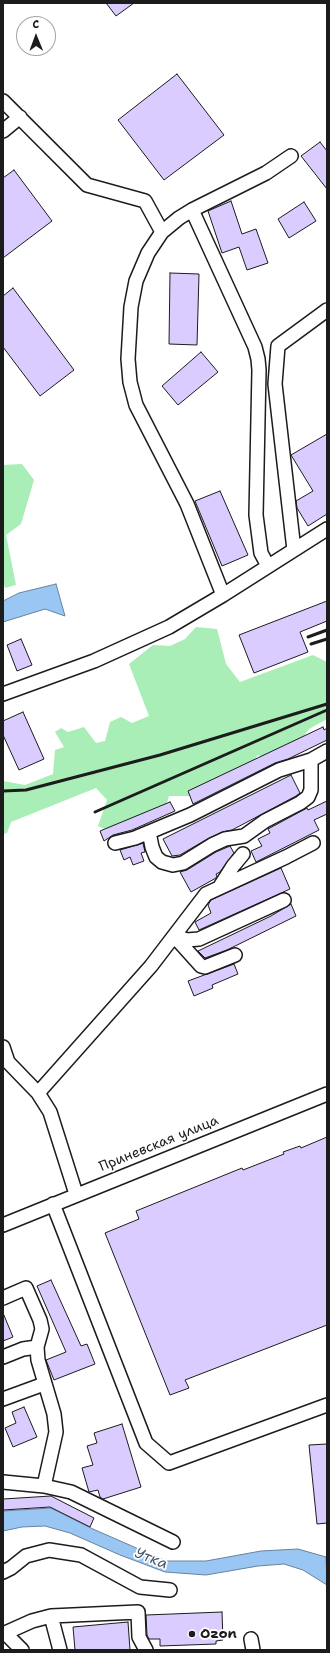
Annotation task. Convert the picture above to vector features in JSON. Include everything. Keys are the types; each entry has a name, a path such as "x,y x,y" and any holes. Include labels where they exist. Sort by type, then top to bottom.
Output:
{"street":[{"path":"3,101 87,185 145,201 162,232"},
{"path":"3,131 20,117"},
{"path":"223,595 187,504 136,405 130,382 128,359 131,307 136,281 148,253 162,232 179,218 192,210 266,173 291,156"},
{"path":"192,210 254,347 258,359 256,515 261,553 268,566"},
{"path":"294,550 275,384 278,346 327,310"},
{"path":"3,694 94,661 169,627 327,530"},
{"path":"115,842 135,838 149,832 190,814 279,770 311,760 327,751"},
{"path":"149,832 156,857 162,862 173,865 183,863 212,845 225,839 244,836 265,821 300,803 308,797 311,790 311,760"},
{"path":"244,836 243,854 248,875"},
{"path":"38,1093 151,966 206,894 313,843"},
{"path":"219,888 233,866 243,854"},
{"path":"174,936 187,940 199,940 284,900"},
{"path":"174,936 201,966 205,967 235,955"},
{"path":"3,1047 8,1062 38,1093 50,1112 76,1194"},
{"name":"Приневская улица","path":"3,1225 76,1194 327,1094"},
{"path":"53,1204 146,1443 169,1463 327,1405"},
{"path":"3,1298 26,1288 40,1320 42,1329 37,1347 38,1360 54,1414 56,1432 44,1486"},
{"path":"3,1357 23,1349 37,1347"},
{"path":"3,1399 44,1384"},
{"path":"3,1482 44,1486 72,1492 173,1542"},
{"path":"3,1572 11,1568 26,1556 49,1550 81,1555 140,1587 170,1590"},
{"path":"22,1650 4,1633 32,1621 51,1616 138,1612 139,1637 146,1650"},
{"path":"51,1616 60,1650"}],"green space":[{"path":"22,464 34,480 21,524 6,535 16,585 5,588 3,581 3,465"},
{"path":"196,627 217,629 226,664 240,682 313,655 327,662 327,719 309,729 286,761 271,766 258,755 249,769 196,796 169,796 166,806 148,821 118,835 98,826 107,800 96,788 11,822 7,833 3,834 3,781 25,785 53,774 55,750 64,747 55,732 61,728 68,732 84,727 96,743 105,741 110,722 121,717 132,723 149,716 129,664 153,645 170,646 185,639"}],"water":[{"path":"56,584 65,616 45,609 3,622 3,601 19,593"},
{"name":"Утка","path":"51,1508 93,1529 166,1561 206,1561 261,1551 298,1549 326,1557 327,1585 303,1570 284,1564 258,1566 206,1575 165,1572 120,1555 70,1533 45,1526 22,1527 3,1531 3,1511"}],"building":[{"path":"106,3 134,3 116,16"},
{"path":"177,74 224,135 164,180 118,120"},
{"path":"320,142 327,151 327,189 301,156"},
{"path":"14,170 52,221 3,258 3,178"},
{"path":"231,201 242,234 256,229 268,263 247,270 239,247 222,253 208,211"},
{"path":"304,202 316,221 289,238 278,219"},
{"path":"170,273 199,274 197,345 169,344"},
{"path":"13,288 74,370 40,396 3,347 3,296"},
{"path":"201,352 218,372 178,405 162,386"},
{"path":"327,434 327,514 308,526 297,508 296,501 313,491 291,455"},
{"path":"220,491 248,555 222,566 195,501"},
{"path":"327,601 327,621 300,632 308,652 254,673 239,635"},
{"path":"21,639 32,665 17,671 7,645"},
{"path":"23,712 44,759 19,770 3,735 3,721"},
{"path":"323,727 324,730 327,728 327,740 288,759 275,763 193,804 188,791"},
{"path":"291,775 300,793 296,796 232,830 222,832 209,838 180,855 172,856 163,839"},
{"path":"327,801 327,814 314,820 319,830 256,862 251,851 262,846 258,839 270,833 268,829 307,808 308,810"},
{"path":"170,802 175,811 132,830 113,835 104,841 100,831"},
{"path":"143,843 145,852 141,853 144,861 133,865 130,857 124,860 120,850"},
{"path":"230,846 234,853 220,872 216,874 216,878 191,892 180,872 187,870 216,852"},
{"path":"281,868 290,889 199,930 195,922 211,913 208,905 211,900"},
{"path":"291,904 296,916 227,950 205,958 198,951 271,916"},
{"path":"234,964 238,974 212,985 213,988 194,996 188,981"},
{"path":"327,1137 327,1325 185,1380 189,1388 170,1395 105,1233 139,1219 136,1211 242,1168 243,1170 284,1154 283,1152 300,1146 301,1148"},
{"path":"51,1280 81,1346 87,1344 95,1364 54,1380 46,1360 66,1352 37,1286"},
{"path":"3,1313 13,1337 3,1341"},
{"path":"24,1407 37,1437 13,1447 5,1428 16,1423 12,1412"},
{"path":"122,1424 141,1487 103,1499 100,1497 98,1490 89,1492 82,1468 93,1465 87,1446 97,1443 94,1433"},
{"path":"327,1444 327,1523 317,1524 309,1445"},
{"path":"51,1496 94,1518 90,1527 50,1507 3,1510 3,1499"},
{"path":"222,1612 223,1640 216,1641 216,1644 160,1646 160,1639 149,1639 147,1635 146,1615"},
{"path":"128,1622 130,1650 75,1650 73,1627"}],"railway":[{"path":"308,637 327,630"},
{"path":"311,644 327,639"},
{"path":"3,791 26,790 160,755 327,704"},
{"path":"95,812 327,710"}],"place":[{"name":"Ozon","path":"192,1634"}]}
